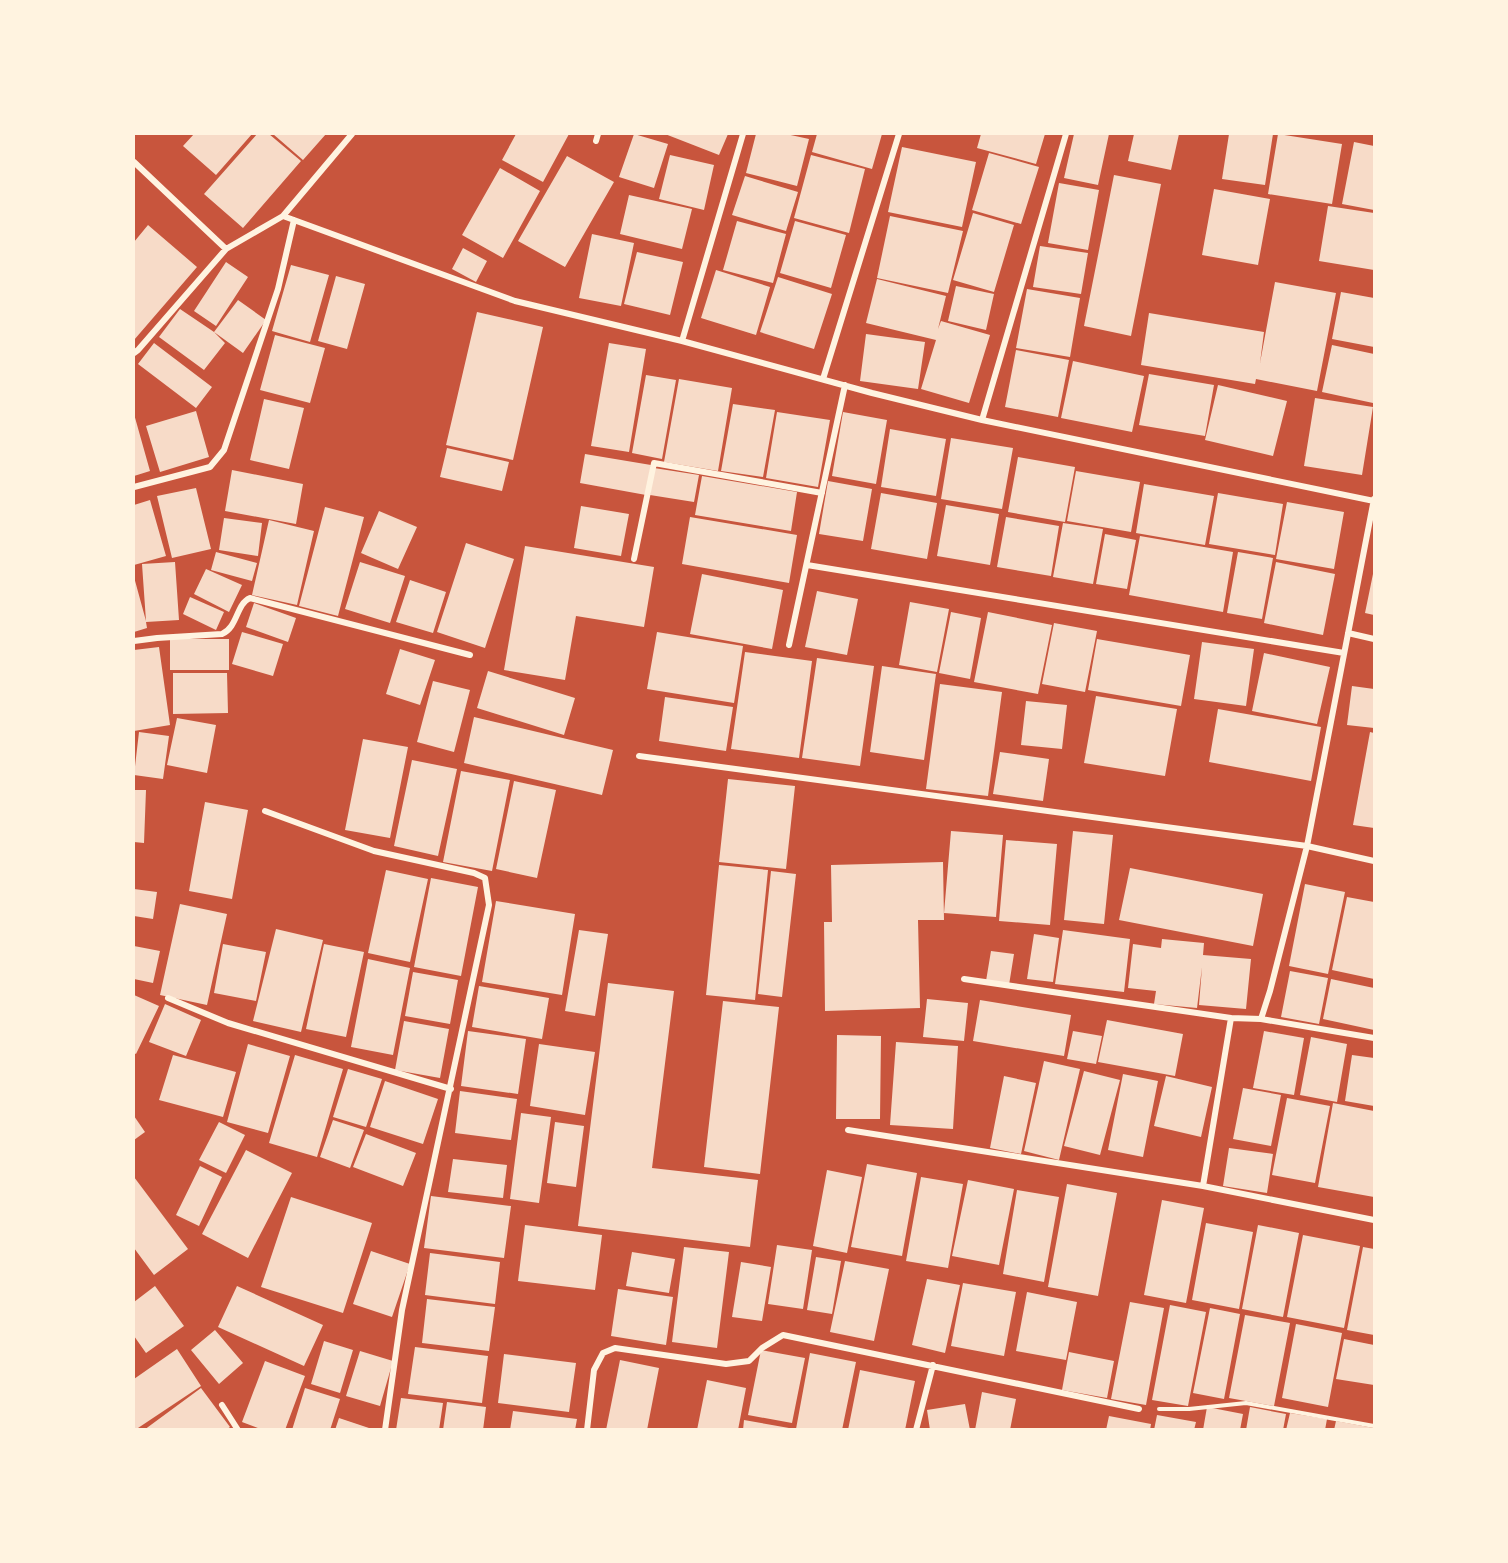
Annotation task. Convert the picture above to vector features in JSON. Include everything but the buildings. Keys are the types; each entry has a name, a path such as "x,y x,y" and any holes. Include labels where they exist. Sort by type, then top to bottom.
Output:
{"street":[{"path":"134,353 226,249 283,216 352,134"},
{"path":"596,141 598,134"},
{"path":"682,341 743,134"},
{"path":"823,379 898,134"},
{"path":"982,420 1066,134"},
{"path":"134,162 226,249"},
{"path":"283,216 514,301 682,341 982,420 1374,500 1307,846 1261,1019"},
{"path":"134,487 210,467 224,450 278,289 294,220"},
{"path":"789,645 845,385"},
{"path":"634,559 654,463 822,493"},
{"path":"807,564 1344,654"},
{"path":"134,641 229,632 244,602 250,598 470,656"},
{"path":"1348,633 1374,639"},
{"path":"639,756 1307,846 1374,861"},
{"path":"265,811 374,851 474,873 484,878 488,888 489,905 402,1310 385,1430"},
{"path":"964,979 1231,1018 1261,1019 1374,1038"},
{"path":"168,998 228,1023 451,1089"},
{"path":"1203,1186 1231,1018"},
{"path":"848,1130 1203,1186 1374,1220"},
{"path":"587,1430 594,1370 603,1353 615,1348 726,1364 749,1361 762,1348 783,1335 1139,1409"},
{"path":"916,1430 933,1365"},
{"path":"222,1405 238,1430"}],"path":[{"path":"1139,1409 1189,1409 1246,1403 1374,1426"}]}
